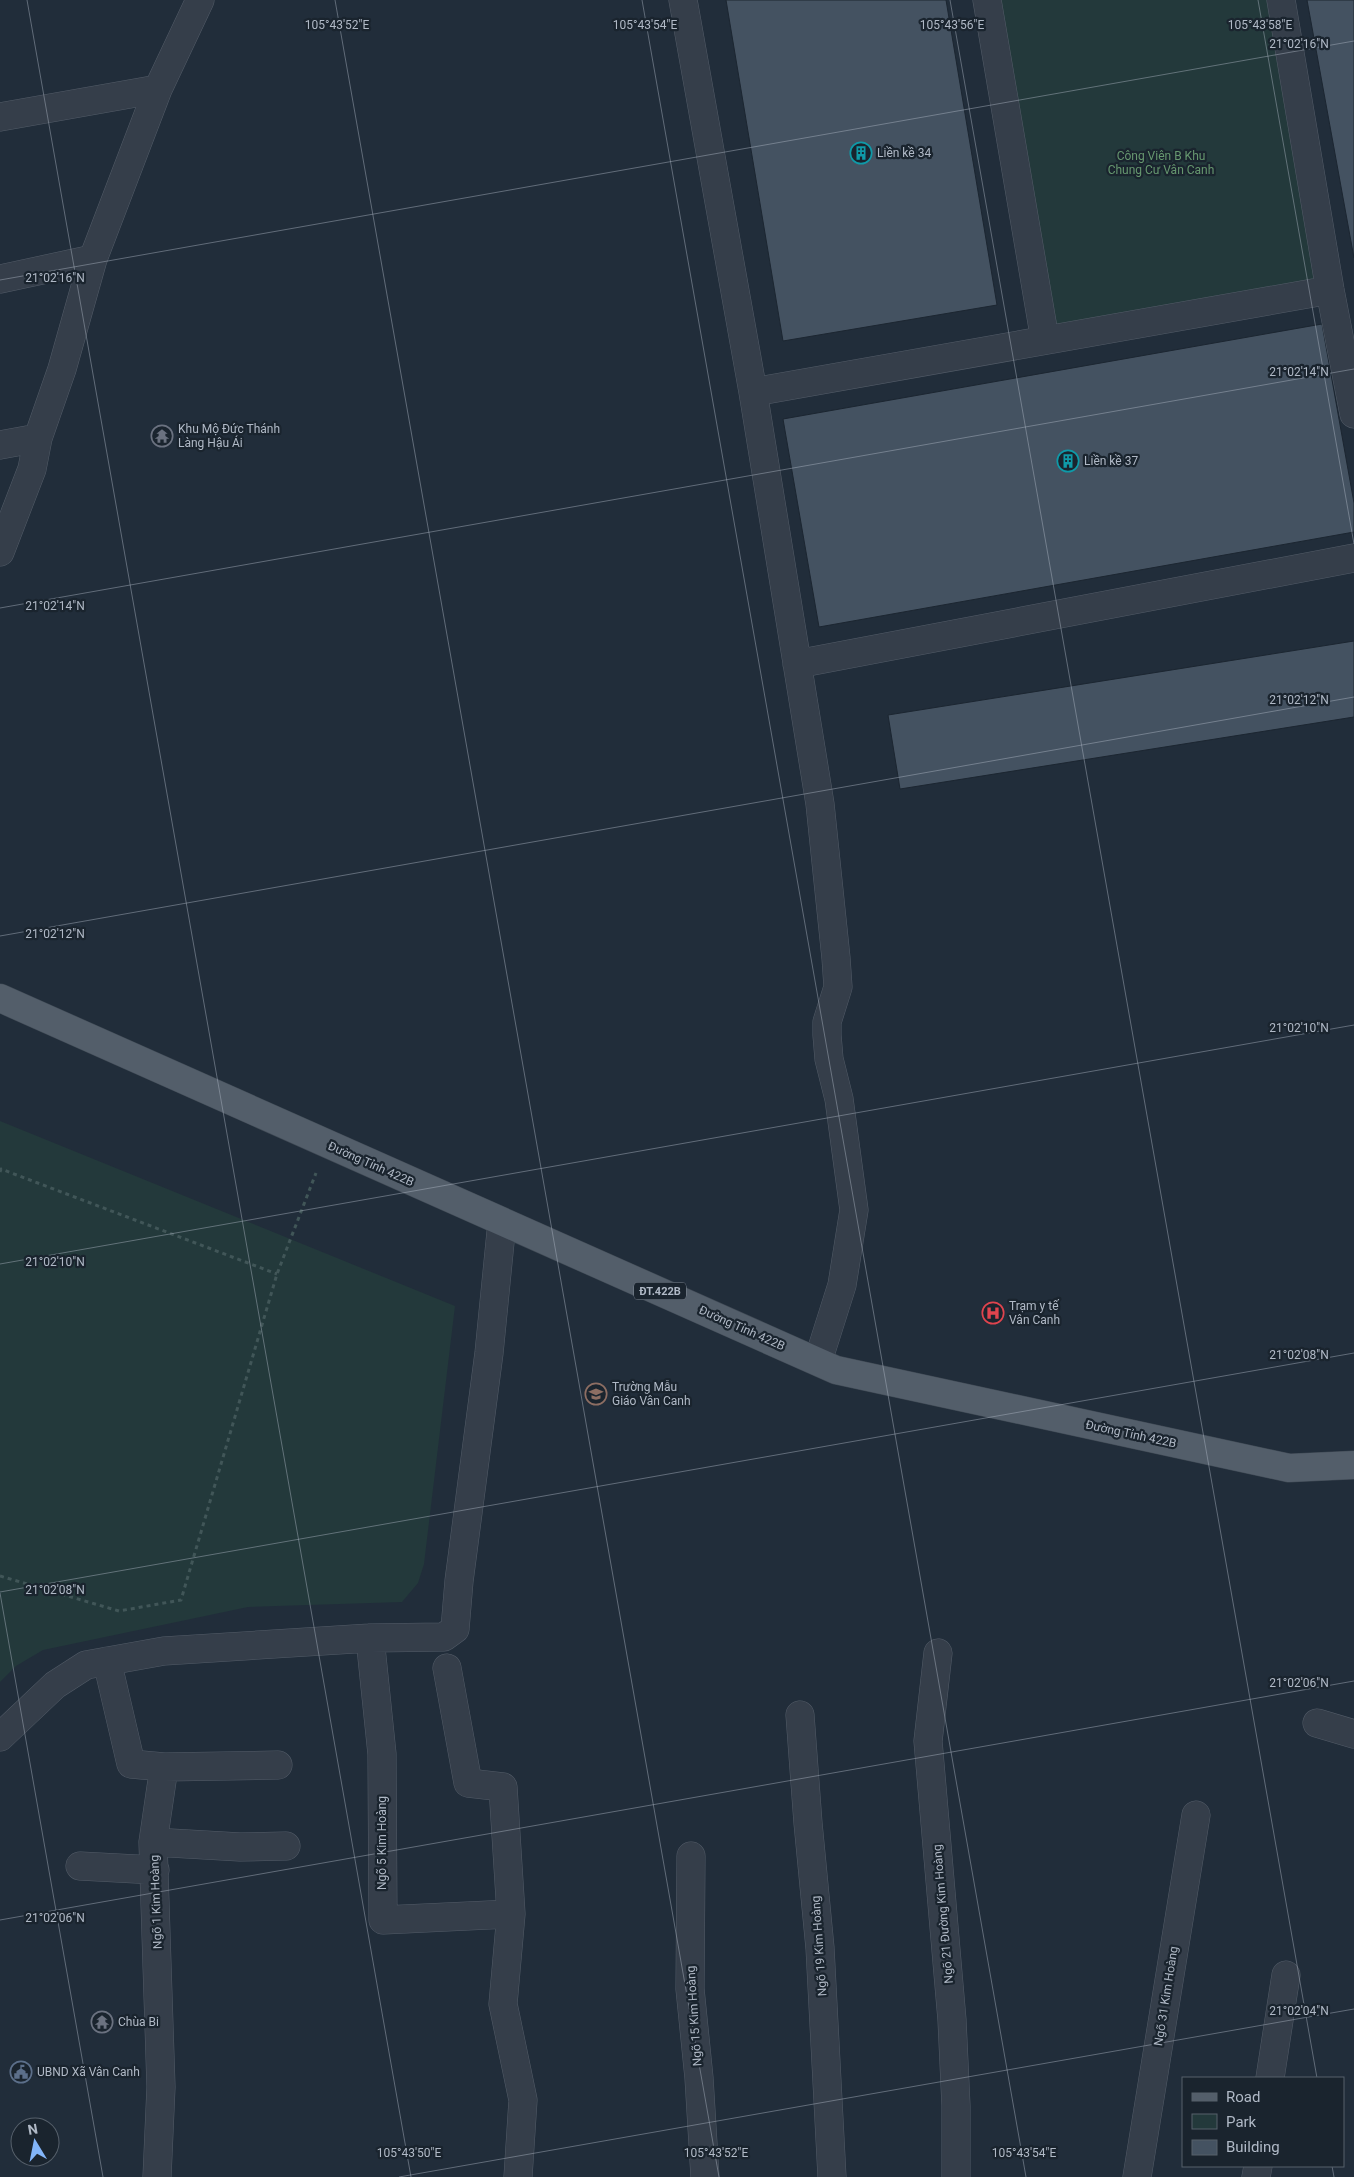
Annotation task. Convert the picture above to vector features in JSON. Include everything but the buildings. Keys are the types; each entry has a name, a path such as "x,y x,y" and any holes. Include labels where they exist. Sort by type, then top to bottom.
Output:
{"main road":[{"name":"Đường Tỉnh 422B","path":"0,998 836,1370 1289,1468 1354,1465"}],"street":[{"path":"0,552 32,469 38,438 62,370 93,260 158,89 200,0"},
{"path":"683,0 753,392 820,804 838,987 827,1022 829,1059 839,1099 854,1210 842,1285 818,1362"},
{"path":"986,0 1045,340"},
{"path":"1281,0 1330,290 1354,414"},
{"path":"0,117 158,89"},
{"path":"0,279 93,260"},
{"path":"753,392 1330,290"},
{"path":"0,445 38,438"},
{"path":"797,664 1354,558"},
{"path":"0,1737 56,1685 86,1665 164,1651 370,1638 444,1637 455,1629 459,1581 490,1353 502,1222"},
{"name":"Ngõ 5 Kim Hoàng","path":"370,1638 382,1754 383,1920 511,1914"},
{"name":"Ngõ 21 Đường Kim Hoàng","path":"938,1653 928,1741 952,2020 956,2106 956,2177"},
{"path":"107,1661 131,1764 164,1767 278,1765"},
{"path":"448,1668 468,1783 503,1787 511,1914 504,2004 523,2100 518,2177"},
{"name":"Ngõ 19 Kim Hoàng","path":"800,1715 820,1948 832,2177"},
{"path":"1317,1723 1354,1734"},
{"name":"Ngõ 1 Kim Hoàng","path":"157,2177 161,2086 154,1842 164,1767"},
{"name":"Ngõ 31 Kim Hoàng","path":"1137,2177 1196,1815"},
{"path":"154,1842 240,1847 286,1846"},
{"name":"Ngõ 15 Kim Hoàng","path":"691,1856 690,1989 699,2078 705,2177"},
{"path":"80,1866 155,1870"},
{"path":"1270,2077 1286,1975"}],"path":[{"path":"0,1576 120,1611 181,1600 277,1274 328,1145"},
{"path":"0,1172 1,1169 277,1274"}],"green space":[{"name":"Công Viên B Khu Chung Cư Vân Canh","path":"986,0 1281,0 1330,290 1045,340"},
{"path":"0,1121 455,1306 424,1564 418,1583 402,1602 248,1607 43,1650 16,1666 0,1682"}],"place":[{"name":"Liền kề 34","path":"861,153"},
{"name":"Khu Mộ Đức Thánh Làng Hậu Ái","path":"162,436"},
{"name":"Liền kề 37","path":"1068,461"},
{"name":"Trạm y tế Vân Canh","path":"993,1313"},
{"name":"Trường Mẫu Giáo Vân Canh","path":"596,1394"},
{"name":"Chùa Bi","path":"102,2022"},
{"name":"UBND Xã Vân Canh","path":"21,2072"}]}
